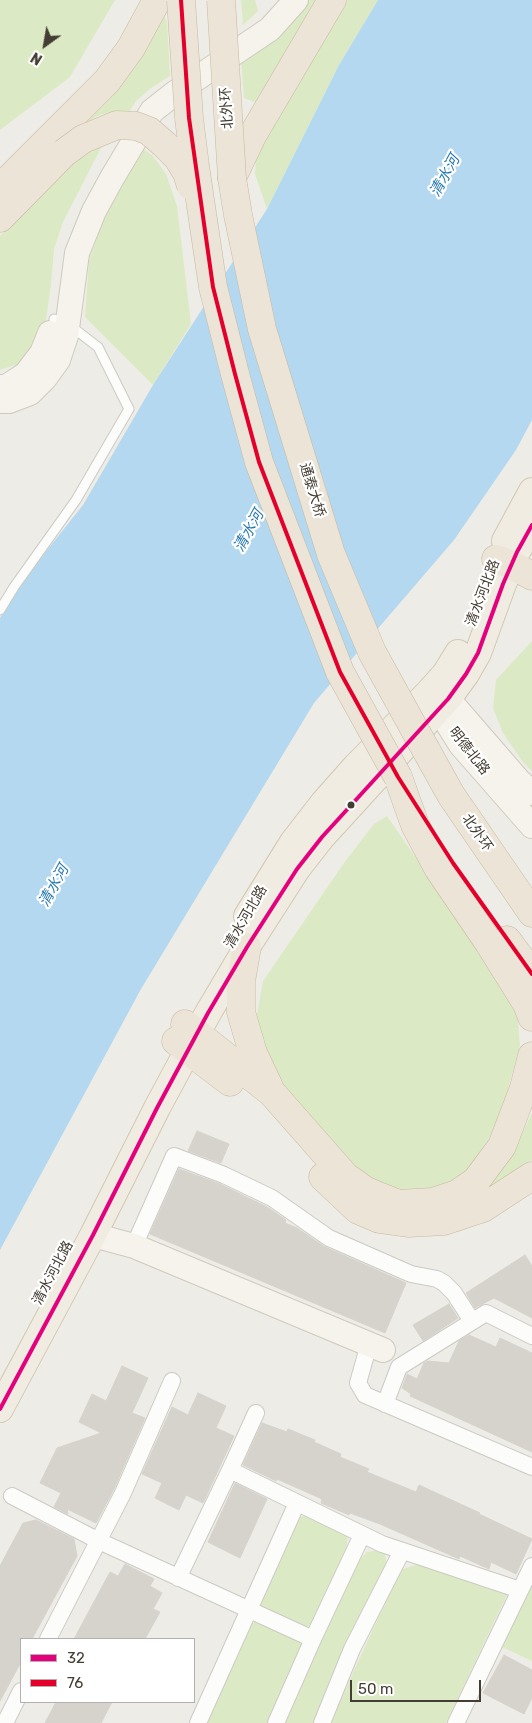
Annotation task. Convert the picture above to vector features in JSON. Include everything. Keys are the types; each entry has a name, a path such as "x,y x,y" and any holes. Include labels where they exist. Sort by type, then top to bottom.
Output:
{"highway":[{"path":"0,218 107,80 130,48 157,0"},
{"path":"181,0 189,118 214,287 234,374 259,462 340,672 398,777 454,863 532,974"},
{"name":"北外环","path":"221,0 232,178 238,215"},
{"path":"232,178 252,136 328,8"},
{"path":"0,188 58,144 83,139 118,125 136,126 149,131 178,158 187,173 204,224"},
{"name":"通泰大桥","path":"238,215 262,329 331,554 372,652 426,750"},
{"name":"北外环","path":"426,750 451,795 532,913"},
{"path":"398,777 415,825 438,868 528,1004 532,1017"},
{"path":"500,867 532,890"},
{"path":"247,947 240,981 242,1018 253,1053 272,1093"},
{"path":"186,1037 272,1093 346,1177 366,1191 398,1204 433,1202 456,1194 476,1181 502,1146 513,1121 532,1056"},
{"path":"186,1037 248,1095 336,1191 358,1210 379,1219 408,1223 444,1221 483,1208 526,1180"}],"main road":[{"path":"0,401 9,401 30,393 45,378 58,360 66,336 61,322 65,249 78,215 119,140 141,108 160,90 266,20 282,0"},
{"path":"0,387 6,387 26,374 42,353 52,329 61,322 77,253 94,211 152,111 175,93 270,29 296,0"},
{"name":"清水河北路","path":"515,560 532,491"},
{"name":"清水河北路","path":"0,1409 93,1235 186,1037 297,869 438,700 445,674 461,649 475,619 515,560 532,525"},
{"name":"清水河北路","path":"0,1373 186,1037 273,871 324,802 355,767 438,700"},
{"name":"明德北路","path":"438,700 532,794"},
{"name":"明德北路","path":"438,700 461,745 532,826"},
{"path":"93,1235 134,1246 376,1347"}],"street":[{"path":"134,1246 174,1156 224,1175 272,1198 329,1238 411,1274 444,1283 454,1294 472,1321"},
{"path":"386,1404 399,1367 486,1313 532,1336"},
{"path":"376,1347 358,1383 365,1395 532,1467"},
{"path":"49,1638 123,1493 172,1381"},
{"path":"178,1578 256,1413"},
{"path":"230,1470 382,1544 520,1590"},
{"path":"12,1496 99,1541 313,1638"},
{"path":"198,1723 298,1503"},
{"path":"276,1723 313,1638 362,1535"},
{"path":"322,1723 352,1649 402,1551"},
{"path":"456,1723 532,1566"},
{"path":"4,1723 20,1693"}],"lane":[{"path":"0,610 14,587 76,500 129,409 98,347 61,322"}],"green space":[{"path":"0,0 115,0 70,77 0,130"},
{"path":"241,0 255,0 258,11 243,25"},
{"path":"308,0 319,0 257,103 244,98 241,59 301,10"},
{"path":"345,0 378,0 339,65 267,209 255,174 260,142"},
{"path":"161,15 167,22 170,76 151,88 136,101 128,113 102,114 81,125"},
{"path":"103,144 63,222 54,249 46,320 37,345 24,362 0,370 0,236 58,176 81,156"},
{"path":"140,147 152,155 166,174 177,206 191,324 153,385 85,317 89,260 110,203"},
{"path":"532,641 532,771 522,761 503,733 493,708 496,680"},
{"path":"387,816 499,978 517,1011 520,1046 502,1110 490,1136 468,1171 445,1186 418,1194 393,1190 370,1179 341,1157 277,1084 256,1020 263,981 344,863 374,824"},
{"path":"532,1113 532,1160 478,1197 508,1163"},
{"path":"307,1515 348,1533 346,1552 312,1624 304,1628 262,1610 261,1603 300,1517"},
{"path":"379,1550 385,1554 387,1566 316,1723 283,1723 355,1564 367,1552"},
{"path":"419,1564 507,1595 446,1723 330,1723 400,1570"},
{"path":"532,1582 532,1661 500,1646"},
{"path":"257,1621 299,1638 304,1646 269,1723 206,1723 252,1624"}],"water":[{"name":"清水河","path":"378,0 532,0 532,420 516,450 454,540 314,703 141,989 0,1250 0,618 20,584 83,505 153,385 267,209 339,65"}],"building":[{"path":"197,1131 229,1144 221,1163 188,1151"},
{"path":"179,1169 220,1184 267,1207 286,1220 285,1223 297,1228 325,1247 406,1283 385,1333 150,1234"},
{"path":"525,1255 532,1266 532,1318 494,1298 475,1308 466,1293"},
{"path":"449,1304 458,1318 423,1341 413,1325"},
{"path":"469,1335 496,1347 500,1338 532,1353 532,1452 410,1396 411,1394 402,1388 407,1374 417,1379 424,1363 428,1361 449,1363 459,1341"},
{"path":"122,1366 148,1378 132,1413 145,1418 114,1489 96,1523 67,1509 68,1514 54,1507 61,1493 40,1483 57,1448 101,1433 79,1422 92,1394 106,1401"},
{"path":"198,1393 226,1406 216,1428 234,1436 203,1503 186,1495 179,1510 155,1498 162,1483 142,1474 172,1407 188,1415"},
{"path":"262,1423 287,1432 288,1429 315,1440 314,1442 341,1454 340,1457 369,1469 367,1472 416,1492 419,1485 532,1539 516,1574 491,1562 489,1569 460,1556 459,1559 380,1524 350,1513 349,1515 321,1503 322,1499 277,1479 276,1481 243,1465"},
{"path":"235,1483 267,1499 240,1558 208,1542"},
{"path":"36,1520 74,1539 77,1556 33,1638 20,1638 20,1664 0,1701 0,1566 23,1523"},
{"path":"125,1564 154,1579 150,1586 162,1593 153,1609 160,1612 146,1638 75,1638 110,1572 118,1576"},
{"path":"504,1655 532,1670 532,1698 524,1714 483,1693"},
{"path":"55,1703 111,1703 101,1723 45,1723"}],"transit line":[{"name":"76","path":"181,0 189,118 213,287 259,462 340,672 398,777 453,863 532,974"},
{"name":"32","path":"0,1409 93,1235 157,1108 208,1013 247,947 297,869 322,837 448,699 466,674 478,653 503,584 517,552 532,525"}]}
